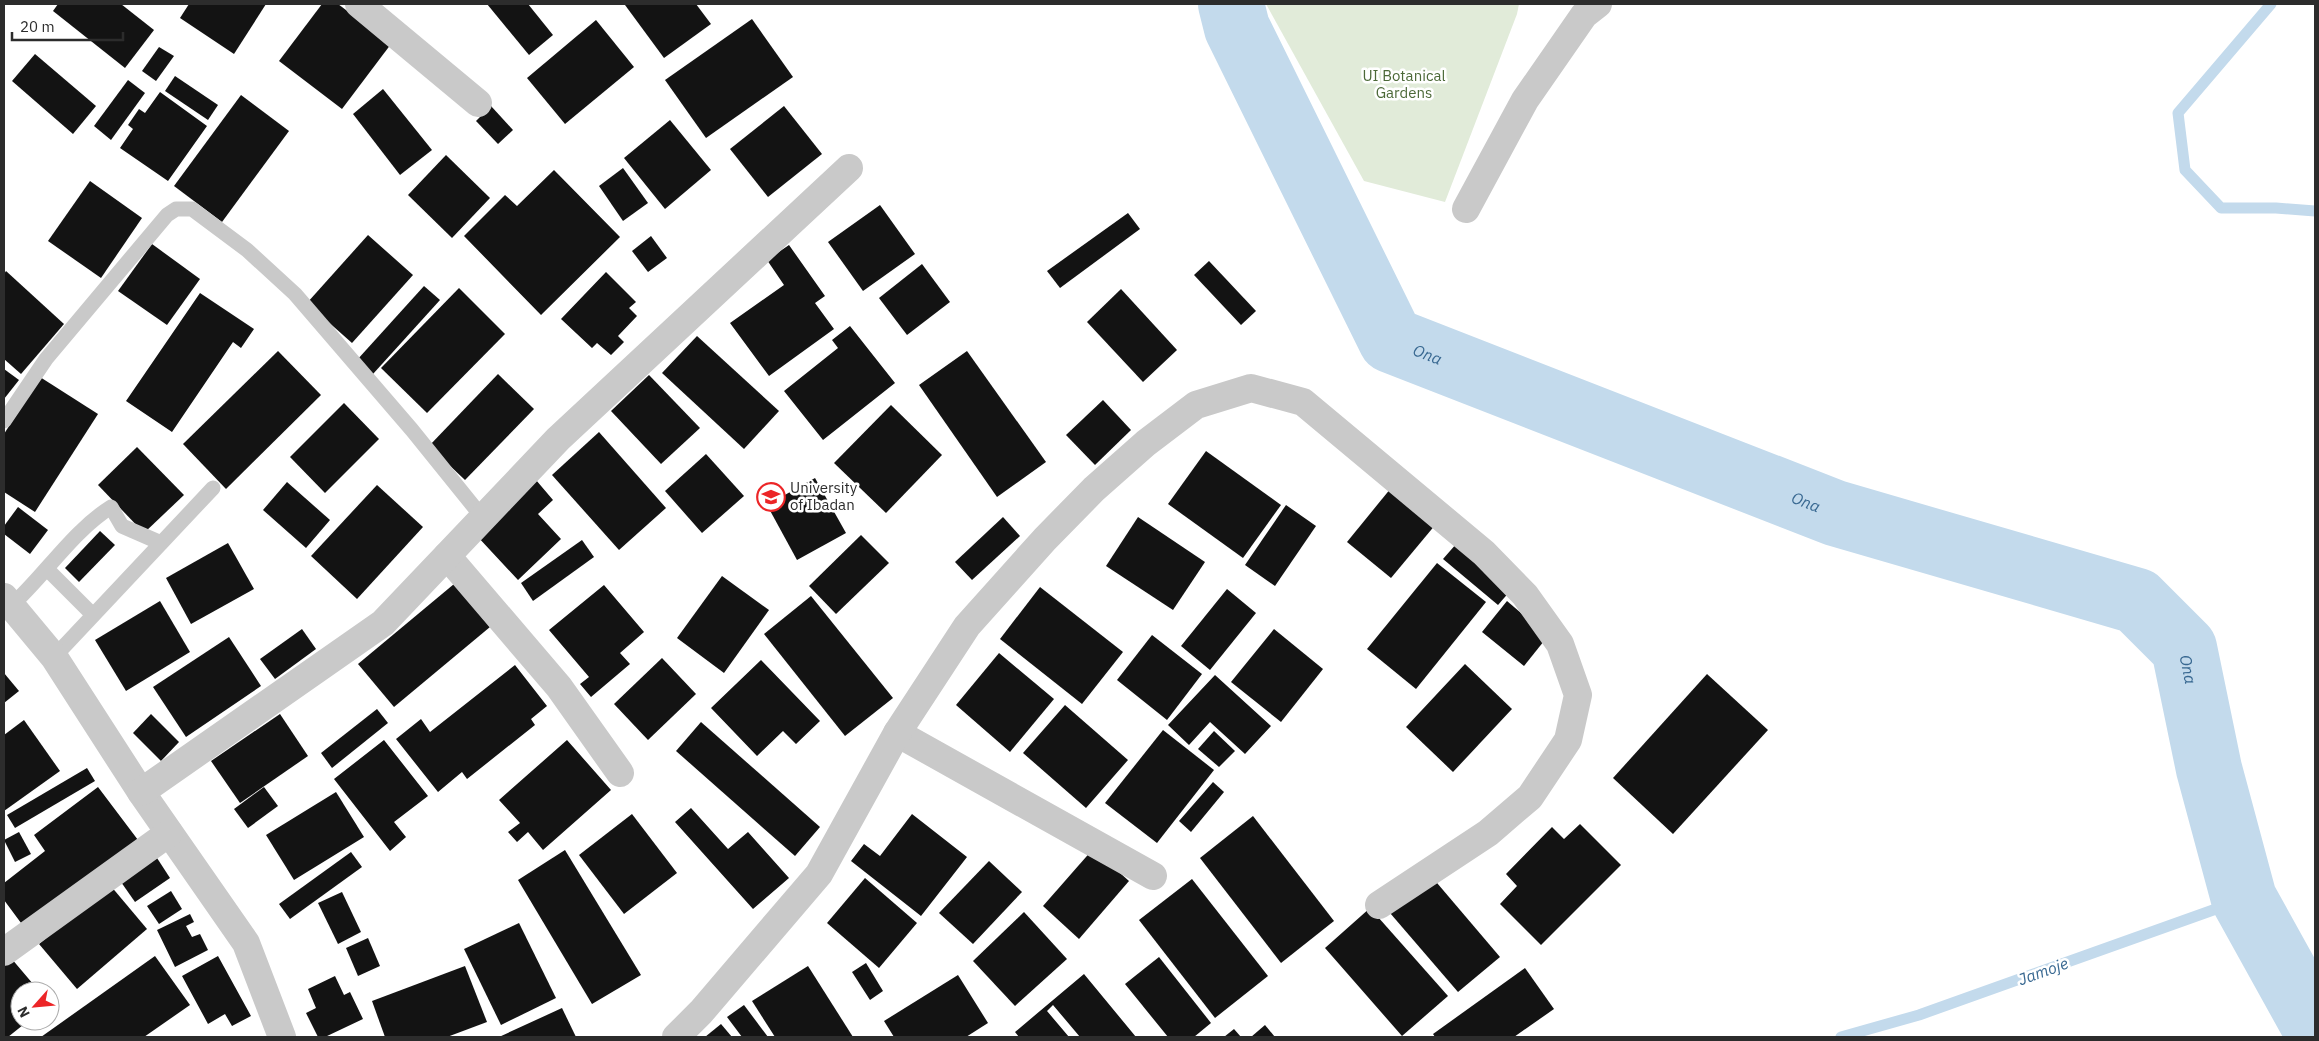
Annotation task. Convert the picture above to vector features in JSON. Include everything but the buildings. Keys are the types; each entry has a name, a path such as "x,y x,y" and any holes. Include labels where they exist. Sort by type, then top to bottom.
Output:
{"street":[{"path":"359,4 478,103"},
{"path":"1466,209 1525,100 1584,15 1598,4"},
{"path":"141,792 383,623 558,439 849,168"},
{"path":"676,1037 701,1012 819,874 897,733 967,626 1045,539 1094,490 1146,443 1196,405 1251,388 1303,402 1484,553 1525,595 1560,644 1578,695 1568,740 1530,798 1488,833 1379,905"},
{"path":"447,556 559,687 620,773"},
{"path":"7,601 54,657 141,792 246,943 282,1037"},
{"path":"897,733 1154,876"},
{"path":"4,952 169,833"}],"lane":[{"path":"4,421 46,359 167,215 176,209 192,209 247,250 295,294 412,430 483,518"},
{"path":"54,657 213,488"},
{"path":"7,601 47,569 95,517 110,507 122,526 161,543"},
{"path":"47,569 93,615"}],"green space":[{"name":"UI Botanical Gardens","path":"1266,4 1519,4 1517,14 1445,202 1364,181"}],"waterway":[{"name":"Ona","path":"1231,4 1237,28 1391,340 1835,513 2137,601 2184,648 2209,769 2244,899 2315,1027"},
{"path":"2271,4 2178,113 2185,170 2221,208 2276,208 2315,211"},
{"name":"Jamoje","path":"1841,1037 1919,1015 2244,899"}],"place":[{"name":"University of Ibadan","path":"771,497"}]}
